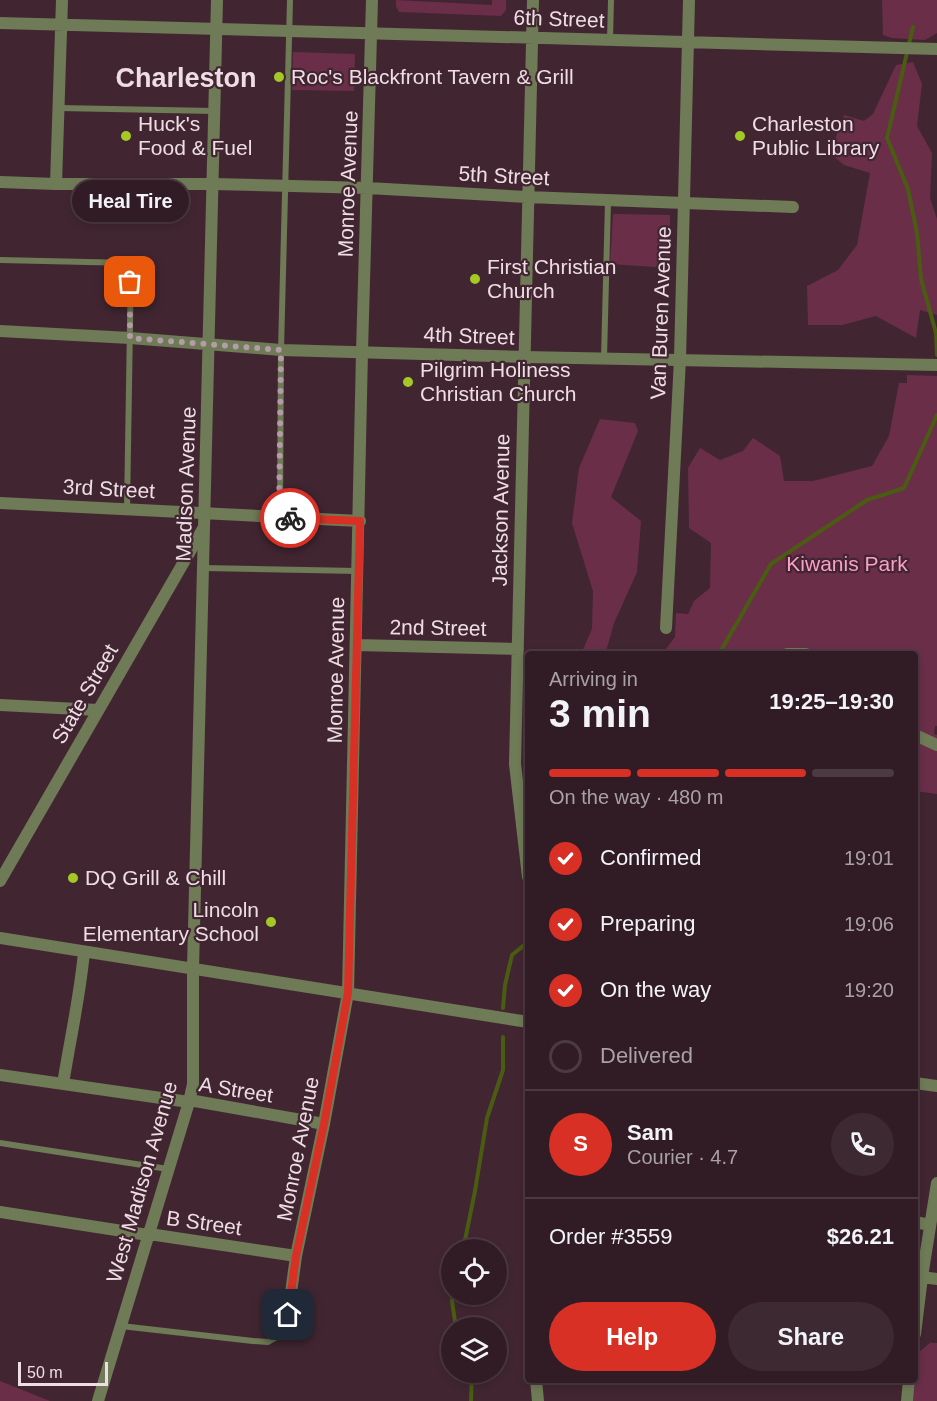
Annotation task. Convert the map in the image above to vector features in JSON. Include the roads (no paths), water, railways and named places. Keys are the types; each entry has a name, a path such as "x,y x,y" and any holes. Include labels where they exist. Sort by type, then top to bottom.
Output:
{"street":[{"path":"56,184 62,0"},
{"name":"Madison Avenue","path":"193,969 217,0"},
{"name":"Monroe Avenue","path":"282,1334 288,1315 296,1256 324,1124 348,993 372,0"},
{"name":"Jackson Avenue","path":"525,851 515,764 533,0"},
{"name":"Van Buren Avenue","path":"666,628 680,359 689,0"},
{"name":"6th Street","path":"0,23 937,49"},
{"name":"5th Street","path":"0,182 286,186 793,207"},
{"name":"4th Street","path":"0,331 209,343 281,350 937,365"},
{"name":"3rd Street","path":"0,503 360,521"},
{"name":"State Street","path":"0,881 204,527"},
{"name":"2nd Street","path":"357,645 518,649"},
{"path":"0,705 98,710"},
{"path":"918,736 937,745"},
{"path":"0,938 525,1022"},
{"path":"63,1084 74,1027 84,952"},
{"name":"West Madison Avenue","path":"98,1401 193,1084 193,969"},
{"name":"A Street","path":"0,1075 195,1101 324,1124"},
{"path":"918,1083 937,1086"},
{"path":"918,1309 937,1184"},
{"name":"B Street","path":"0,1212 296,1256"},
{"path":"918,1223 930,1229"},
{"path":"922,1276 937,1279"},
{"path":"536,1383 537,1401"},
{"path":"907,1401 909,1383"}],"lane":[{"path":"279,517 290,0"},
{"path":"610,40 611,0"},
{"path":"59,108 214,111"},
{"path":"604,358 608,201"},
{"path":"0,260 130,263 127,510"},
{"path":"203,568 357,571"},
{"path":"0,1143 169,1169"},
{"path":"121,1326 268,1342 282,1334"}],"waterway":[{"path":"913,27 887,138 908,189 917,233 921,279 936,333 937,355"},
{"path":"721,651 771,564 867,500 904,488 937,415"},
{"path":"503,1008 505,985 512,955 525,944"},
{"path":"465,1239 487,1118 503,1070 503,1037"},
{"path":"453,1305 454,1317"},
{"path":"471,1401 472,1383"}],"place":[{"name":"Roc's Blackfront Tavern & Grill","path":"279,77"},
{"name":"Huck's Food & Fuel","path":"126,136"},
{"name":"Charleston Public Library","path":"740,136"},
{"name":"First Christian Church","path":"475,279"},
{"name":"Heal Tire","path":"130,282"},
{"name":"Pilgrim Holiness Christian Church","path":"408,382"},
{"name":"DQ Grill & Chill","path":"73,878"},
{"name":"Lincoln Elementary School","path":"271,922"}],"district":[{"name":"Charleston","path":"186,78"}],"park label":[{"name":"Kiwanis Park","path":"847,564"}]}
